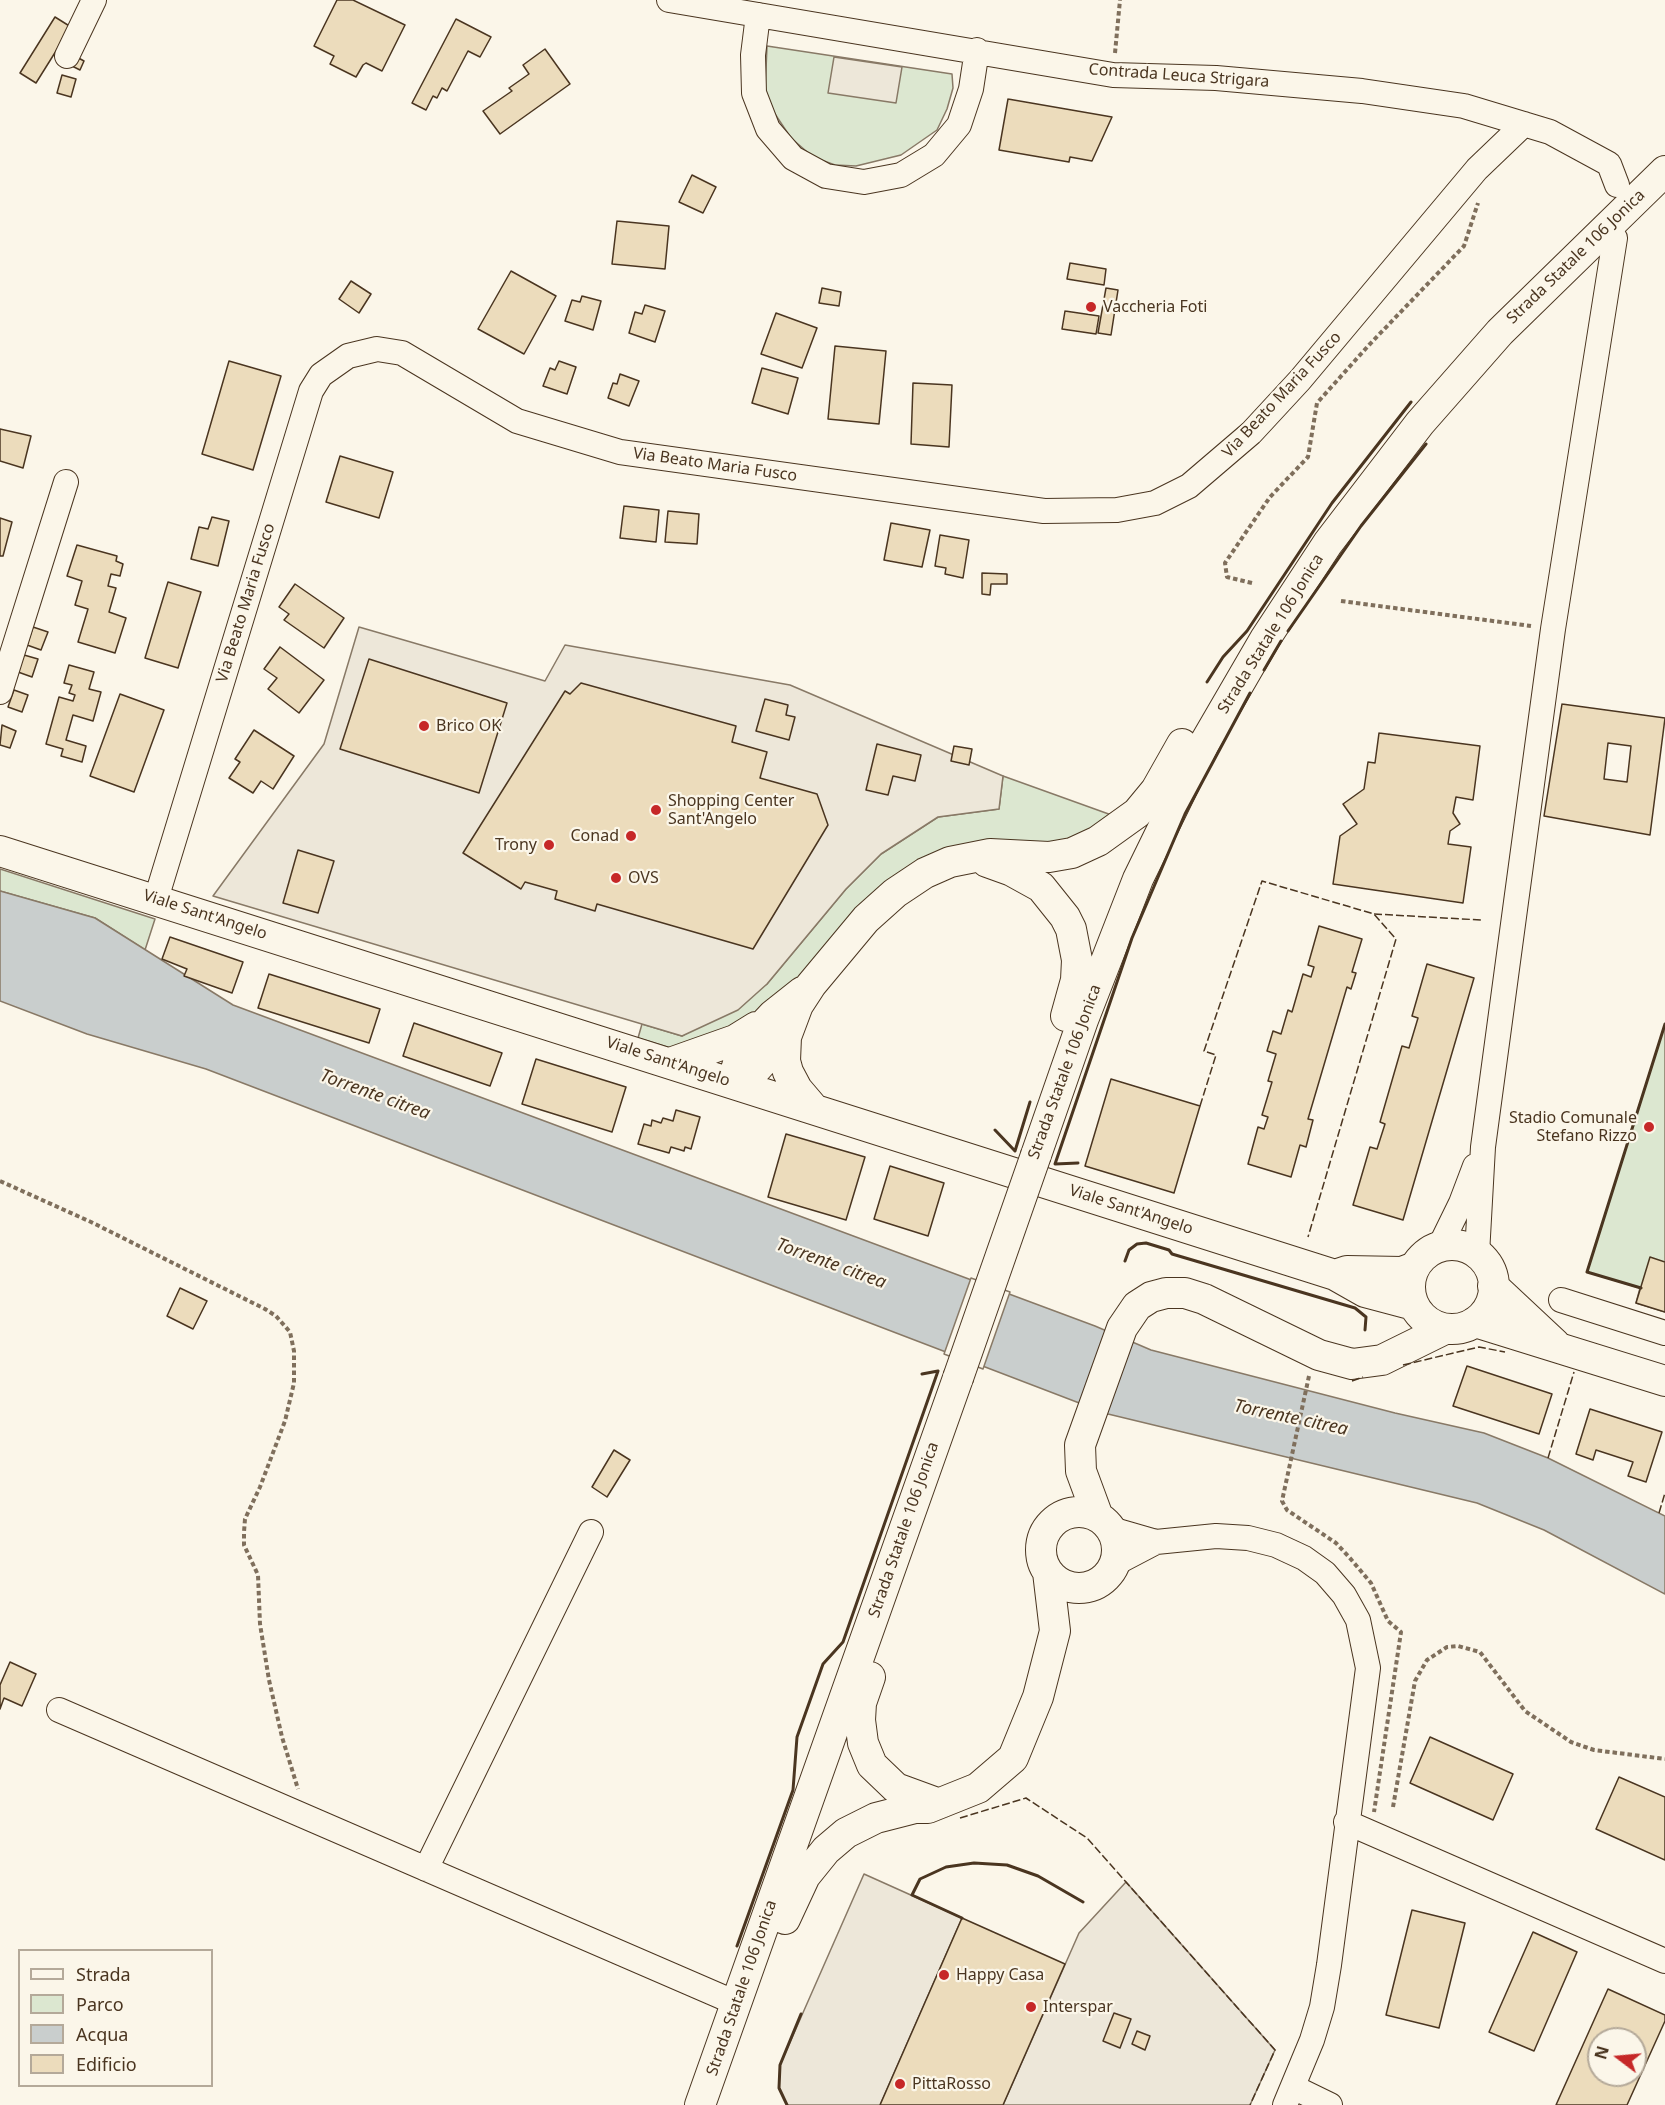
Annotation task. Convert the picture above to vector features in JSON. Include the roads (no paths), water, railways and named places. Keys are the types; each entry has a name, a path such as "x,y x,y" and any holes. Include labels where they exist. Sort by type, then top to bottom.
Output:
{"main road":[{"name":"Strada Statale 106 Jonica","path":"703,2097 1098,980 1146,862 1204,744 1265,639 1328,543 1420,423 1500,332 1665,171"},
{"path":"736,1084 743,1047 785,1022 843,943 895,893 925,873 950,862 990,854 1048,857 1071,853 1098,841 1137,813 1156,790 1205,706 1265,639"},
{"name":"Viale Sant'Angelo","path":"0,850 1335,1275 1365,1292 1415,1307"},
{"path":"978,857 1012,871 1041,887 1065,917 1075,945 1076,980 1044,1095 1040,1143"},
{"path":"670,1063 785,1022"},
{"path":"785,1022 785,1061 788,1072 797,1089 814,1109"},
{"path":"1452,1245 1477,1254 1491,1274 1493,1286 1492,1300 1485,1312 1475,1322 1455,1329 1433,1325 1415,1307 1410,1293 1415,1267 1421,1258 1439,1248 1452,1245"},
{"name":"Viale Sant'Angelo","path":"1335,1275 1347,1271 1394,1272 1415,1267"},
{"path":"1493,1286 1557,1346"},
{"path":"703,2097 739,2045 795,1893 817,1859 846,1833 859,1825 896,1812 928,1808 978,1788 1012,1758 1038,1697 1055,1631 1048,1572 1041,1549 1044,1538 1058,1518 1064,1485 1078,1454 1087,1420 1122,1328 1137,1306 1150,1297 1166,1293 1185,1293 1217,1304 1338,1362 1366,1364 1382,1360 1445,1329"},
{"path":"1382,1360 1415,1307"},
{"path":"1475,1322 1665,1381"},
{"path":"1055,1631 1088,1586 1108,1574 1117,1552 1105,1523 1085,1487 1078,1454"},
{"path":"918,1491 921,1530 861,1703 860,1720 863,1743 872,1765 880,1774 896,1788 937,1803"},
{"path":"1058,1518 1078,1512 1105,1523"},
{"path":"1048,1572 1066,1585 1088,1586"}],"street":[{"path":"67,57 94,0"},
{"name":"Contrada Leuca Strigara","path":"669,0 977,50 1113,75 1216,78 1362,91 1464,106 1550,132 1613,175"},
{"path":"758,15 753,54 754,93 768,129 793,158 826,176 864,183 902,175 934,155 959,125 971,89 977,50"},
{"name":"Via Beato Maria Fusco","path":"156,899 311,391 321,375 348,356 377,349 402,353 517,422 620,452 1053,512 1117,510 1155,503 1189,486 1229,454 1300,380 1477,169 1524,124"},
{"path":"1477,1254 1483,1147 1553,629 1615,238"},
{"path":"0,692 66,482"},
{"path":"1439,1248 1461,1203 1483,1147"},
{"path":"1561,1300 1665,1333"},
{"path":"1105,1523 1156,1542"},
{"path":"426,1869 591,1532"},
{"path":"1114,1564 1156,1542 1216,1536 1248,1538 1276,1545 1304,1558 1325,1573 1344,1595 1358,1620 1368,1668 1322,2007 1312,2040 1289,2096 1330,2105"},
{"path":"59,1710 736,2003"},
{"path":"1346,1822 1665,1962"}],"water":[{"name":"Torrente citrea","path":"0,891 95,918 233,1005 1095,1326 1151,1350 1395,1413 1484,1433 1548,1458 1665,1516 1665,1594 1544,1530 1477,1503 1108,1414 206,1069 87,1034 0,1001"}],"place":[{"name":"Vaccheria Foti","path":"1091,307"},
{"name":"Brico OK","path":"424,726"},
{"name":"Shopping Center Sant'Angelo","path":"656,810"},
{"name":"Conad","path":"631,836"},
{"name":"Trony","path":"549,845"},
{"name":"OVS","path":"616,878"},
{"name":"Stadio Comunale Stefano Rizzo","path":"1649,1127"},
{"name":"Happy Casa","path":"944,1975"},
{"name":"Interspar","path":"1031,2007"},
{"name":"PittaRosso","path":"900,2084"}]}
